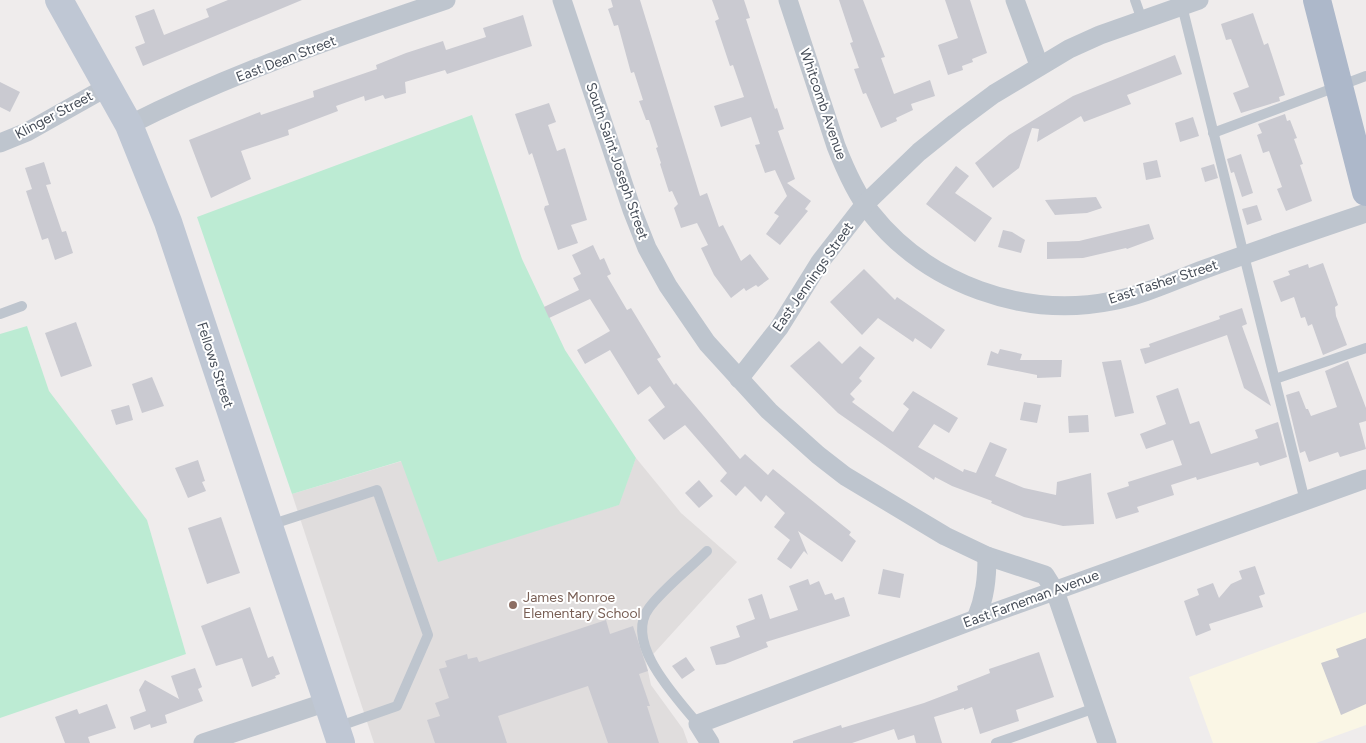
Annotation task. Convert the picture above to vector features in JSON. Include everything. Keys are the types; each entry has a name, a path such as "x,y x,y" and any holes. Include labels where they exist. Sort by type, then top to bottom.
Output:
{"main road":[{"path":"1318,0 1366,192"}],"street":[{"name":"Fellows Street","path":"59,0 130,125 168,222 338,735"},
{"name":"East Dean Street","path":"130,125 158,111 294,54 446,0"},
{"name":"South Saint Joseph Street","path":"562,0 632,210 647,248 691,322 707,344 769,411 818,455 845,476 944,536 987,556 1045,575 1056,591 1107,743"},
{"name":"Whitcomb Avenue","path":"788,0 836,146 845,169 866,204"},
{"path":"1016,0 1039,65"},
{"name":"East Jennings Street","path":"738,378 779,328 820,262 866,204 919,152 954,122 1039,65 1100,36 1191,3"},
{"name":"Klinger Street","path":"0,143 27,132 107,86"},
{"name":"East Tasher Street","path":"866,204 871,214 897,239 935,269 986,294 1034,304 1076,306 1111,301 1366,213"},
{"name":"East Farneman Avenue","path":"698,724 976,619 1366,479"},
{"path":"976,619 984,600 987,582 987,556"},
{"path":"203,743 327,702"},
{"path":"698,724 710,743"}],"lane":[{"path":"1135,0 1142,20"},
{"path":"1191,3 1213,133 1305,500"},
{"path":"1213,133 1366,76"},
{"path":"0,314 22,306"},
{"path":"1275,379 1366,348"},
{"path":"268,526 377,490 428,635 397,706 338,735"},
{"path":"698,724 657,674 645,646 642,623 649,609 707,552"},
{"path":"996,743 1095,708"}],"shaded area":[{"name":"James Monroe Elementary School","path":"636,458 681,513 737,562 646,662 651,685 683,729 688,743 374,743 292,494 402,461 438,561 618,505"},
{"path":"1366,612 1366,725 1316,743 1213,743 1189,677"}],"green space":[{"path":"472,115 522,259 565,350 636,458 619,505 438,562 401,461 292,494 197,217"},
{"path":"27,326 49,391 147,520 186,654 0,718 0,334"}],"building":[{"path":"228,0 302,0 143,66 135,47 145,43 135,16 154,9 164,35 209,17 206,9"},
{"path":"611,0 640,0 700,196 707,193 719,227 723,225 741,261 750,254 769,279 758,287 756,285 746,291 744,288 731,298 714,275 701,248 708,245 697,223 681,228 674,208 678,204 672,191 669,192 656,148 658,147 649,120 646,120 639,101 643,100 634,72 631,73 618,25 614,26 608,9 613,7"},
{"path":"712,0 744,0 750,18 746,19 775,109 777,108 784,129 778,131 795,179 787,183 811,201 805,209 808,211 780,245 766,234 779,216 774,213 787,196 775,170 765,173 755,145 760,144 751,117 721,127 714,106 744,97 733,65 730,66 715,21 719,19"},
{"path":"839,0 863,0 885,57 881,58 894,94 930,80 935,96 911,104 913,110 896,118 897,121 881,128 866,93 863,94 854,69 859,68 850,43 853,42"},
{"path":"945,0 970,0 987,53 972,59 973,62 962,66 963,70 948,75 938,45 958,38"},
{"path":"1253,13 1264,45 1268,43 1285,95 1279,97 1280,101 1241,113 1233,93 1249,87 1231,39 1226,40 1221,24"},
{"path":"523,15 532,46 447,74 445,70 405,82 406,93 385,99 383,95 365,101 364,96 336,106 338,111 288,130 289,135 241,151 251,179 211,198 189,140 260,112 261,115 314,97 313,91 377,69 376,65 406,53 443,41 446,50 486,37 483,28"},
{"path":"1175,55 1182,74 1127,95 1131,104 1084,122 1081,116 1037,142 1039,129 1032,128 1019,168 993,188 975,163 1009,135 1073,96"},
{"path":"0,82 20,92 10,112 0,107"},
{"path":"549,103 556,122 548,125 557,151 565,148 587,220 571,225 578,243 558,250 544,209 545,206 549,205 532,153 529,155 515,114"},
{"path":"1285,114 1287,121 1290,120 1297,138 1294,139 1303,164 1300,165 1312,201 1286,211 1277,189 1282,187 1269,151 1263,153 1257,135 1262,133 1258,124"},
{"path":"1193,117 1199,136 1180,142 1175,123"},
{"path":"1241,154 1253,193 1242,197 1234,172 1231,173 1227,159"},
{"path":"1157,160 1161,177 1146,180 1143,163"},
{"path":"44,162 51,184 46,185 62,232 66,231 73,253 55,260 48,238 42,240 26,191 32,189 25,168"},
{"path":"1214,164 1218,178 1205,182 1201,168"},
{"path":"956,166 969,176 955,193 992,218 975,242 926,204"},
{"path":"1096,197 1102,208 1087,213 1055,215 1045,200"},
{"path":"1257,205 1262,220 1247,225 1242,209"},
{"path":"1149,224 1154,239 1127,249 1083,258 1047,259 1047,242 1079,241"},
{"path":"1003,230 1012,232 1025,240 1021,253 998,247"},
{"path":"593,245 600,260 604,258 611,274 607,276 627,310 631,308 661,357 657,359 674,385 676,383 740,459 745,454 768,475 773,469 851,532 849,535 856,541 842,562 798,531 808,555 804,551 791,569 777,559 790,540 774,527 785,513 766,495 761,502 745,486 736,496 720,481 727,473 685,425 664,440 648,420 665,407 650,386 638,395 610,350 585,364 577,350 610,331 590,299 549,318 544,307 579,290 573,278 581,274 572,255"},
{"path":"1323,263 1338,305 1335,307 1336,316 1347,345 1323,355 1312,324 1308,326 1305,317 1301,318 1294,297 1281,302 1273,281 1290,275 1288,271 1308,264 1309,268"},
{"path":"864,269 895,300 897,297 945,330 931,349 915,338 913,342 878,318 862,335 830,302"},
{"path":"1242,308 1247,324 1242,326 1271,406 1244,388 1227,335 1145,364 1140,349 1150,347 1149,344 1220,319 1219,316"},
{"path":"76,322 92,366 61,377 45,333"},
{"path":"819,341 842,364 860,346 875,358 859,378 862,381 850,394 855,399 852,402 893,432 909,409 903,404 913,391 958,418 949,433 934,424 918,447 963,472 964,469 976,473 990,442 1007,449 995,476 1024,488 1056,495 1057,482 1091,473 1094,524 1063,526 1024,517 935,477 934,480 838,413 790,366"},
{"path":"1000,349 1022,354 1020,360 1062,360 1061,377 1037,378 1037,375 987,365 991,351 998,354"},
{"path":"1121,360 1134,413 1115,417 1102,362"},
{"path":"1348,361 1366,408 1366,421 1359,423 1366,449 1340,457 1338,452 1309,462 1305,451 1300,453 1286,395 1299,391 1311,416 1337,407 1325,371"},
{"path":"152,377 164,406 142,413 132,384"},
{"path":"1178,388 1190,424 1199,421 1211,454 1258,438 1255,430 1278,422 1287,457 1260,466 1258,462 1197,480 1196,477 1171,485 1174,495 1137,507 1139,512 1116,519 1107,493 1129,486 1128,482 1182,465 1173,440 1146,449 1140,434 1166,424 1156,396"},
{"path":"1024,402 1041,405 1037,423 1020,420"},
{"path":"129,405 133,420 116,425 111,410"},
{"path":"1088,415 1089,432 1069,433 1068,416"},
{"path":"198,460 205,481 202,482 206,491 188,498 175,468"},
{"path":"699,480 713,496 699,508 685,493"},
{"path":"221,517 240,573 207,584 188,528"},
{"path":"1255,566 1265,594 1259,596 1263,607 1209,624 1211,630 1196,636 1184,601 1199,595 1197,589 1213,583 1219,598 1231,584 1242,579 1239,571"},
{"path":"883,569 904,574 900,598 878,594"},
{"path":"808,579 810,585 819,581 825,595 832,593 835,600 844,597 850,616 766,642 768,647 725,664 716,665 710,647 740,637 736,626 755,619 748,599 762,594 770,619 798,610 789,586"},
{"path":"250,607 268,658 273,656 280,674 275,676 276,678 252,687 242,658 216,666 201,626"},
{"path":"606,620 610,634 633,626 648,671 639,674 650,706 647,706 659,743 608,743 588,686 498,716 507,743 435,743 427,720 440,716 435,703 449,698 439,669 447,667 445,661 467,654 468,659 477,657 479,662"},
{"path":"1366,638 1366,704 1341,715 1321,663 1339,657 1336,649"},
{"path":"1039,652 1054,697 1016,710 1019,721 980,734 972,707 934,717 942,743 916,743 914,735 898,740 894,729 852,743 793,743 793,741 841,725 842,728 924,703 958,690 957,686 990,673 989,669"},
{"path":"686,657 695,670 682,679 672,666"},
{"path":"195,668 202,687 198,689 203,701 165,715 167,723 151,728 150,724 134,730 130,717 146,711 139,690 145,680 179,699 171,676"},
{"path":"107,704 116,728 88,737 90,743 65,743 55,717 77,709 79,714"}],"place":[{"name":"James Monroe Elementary School","path":"513,605"}]}
